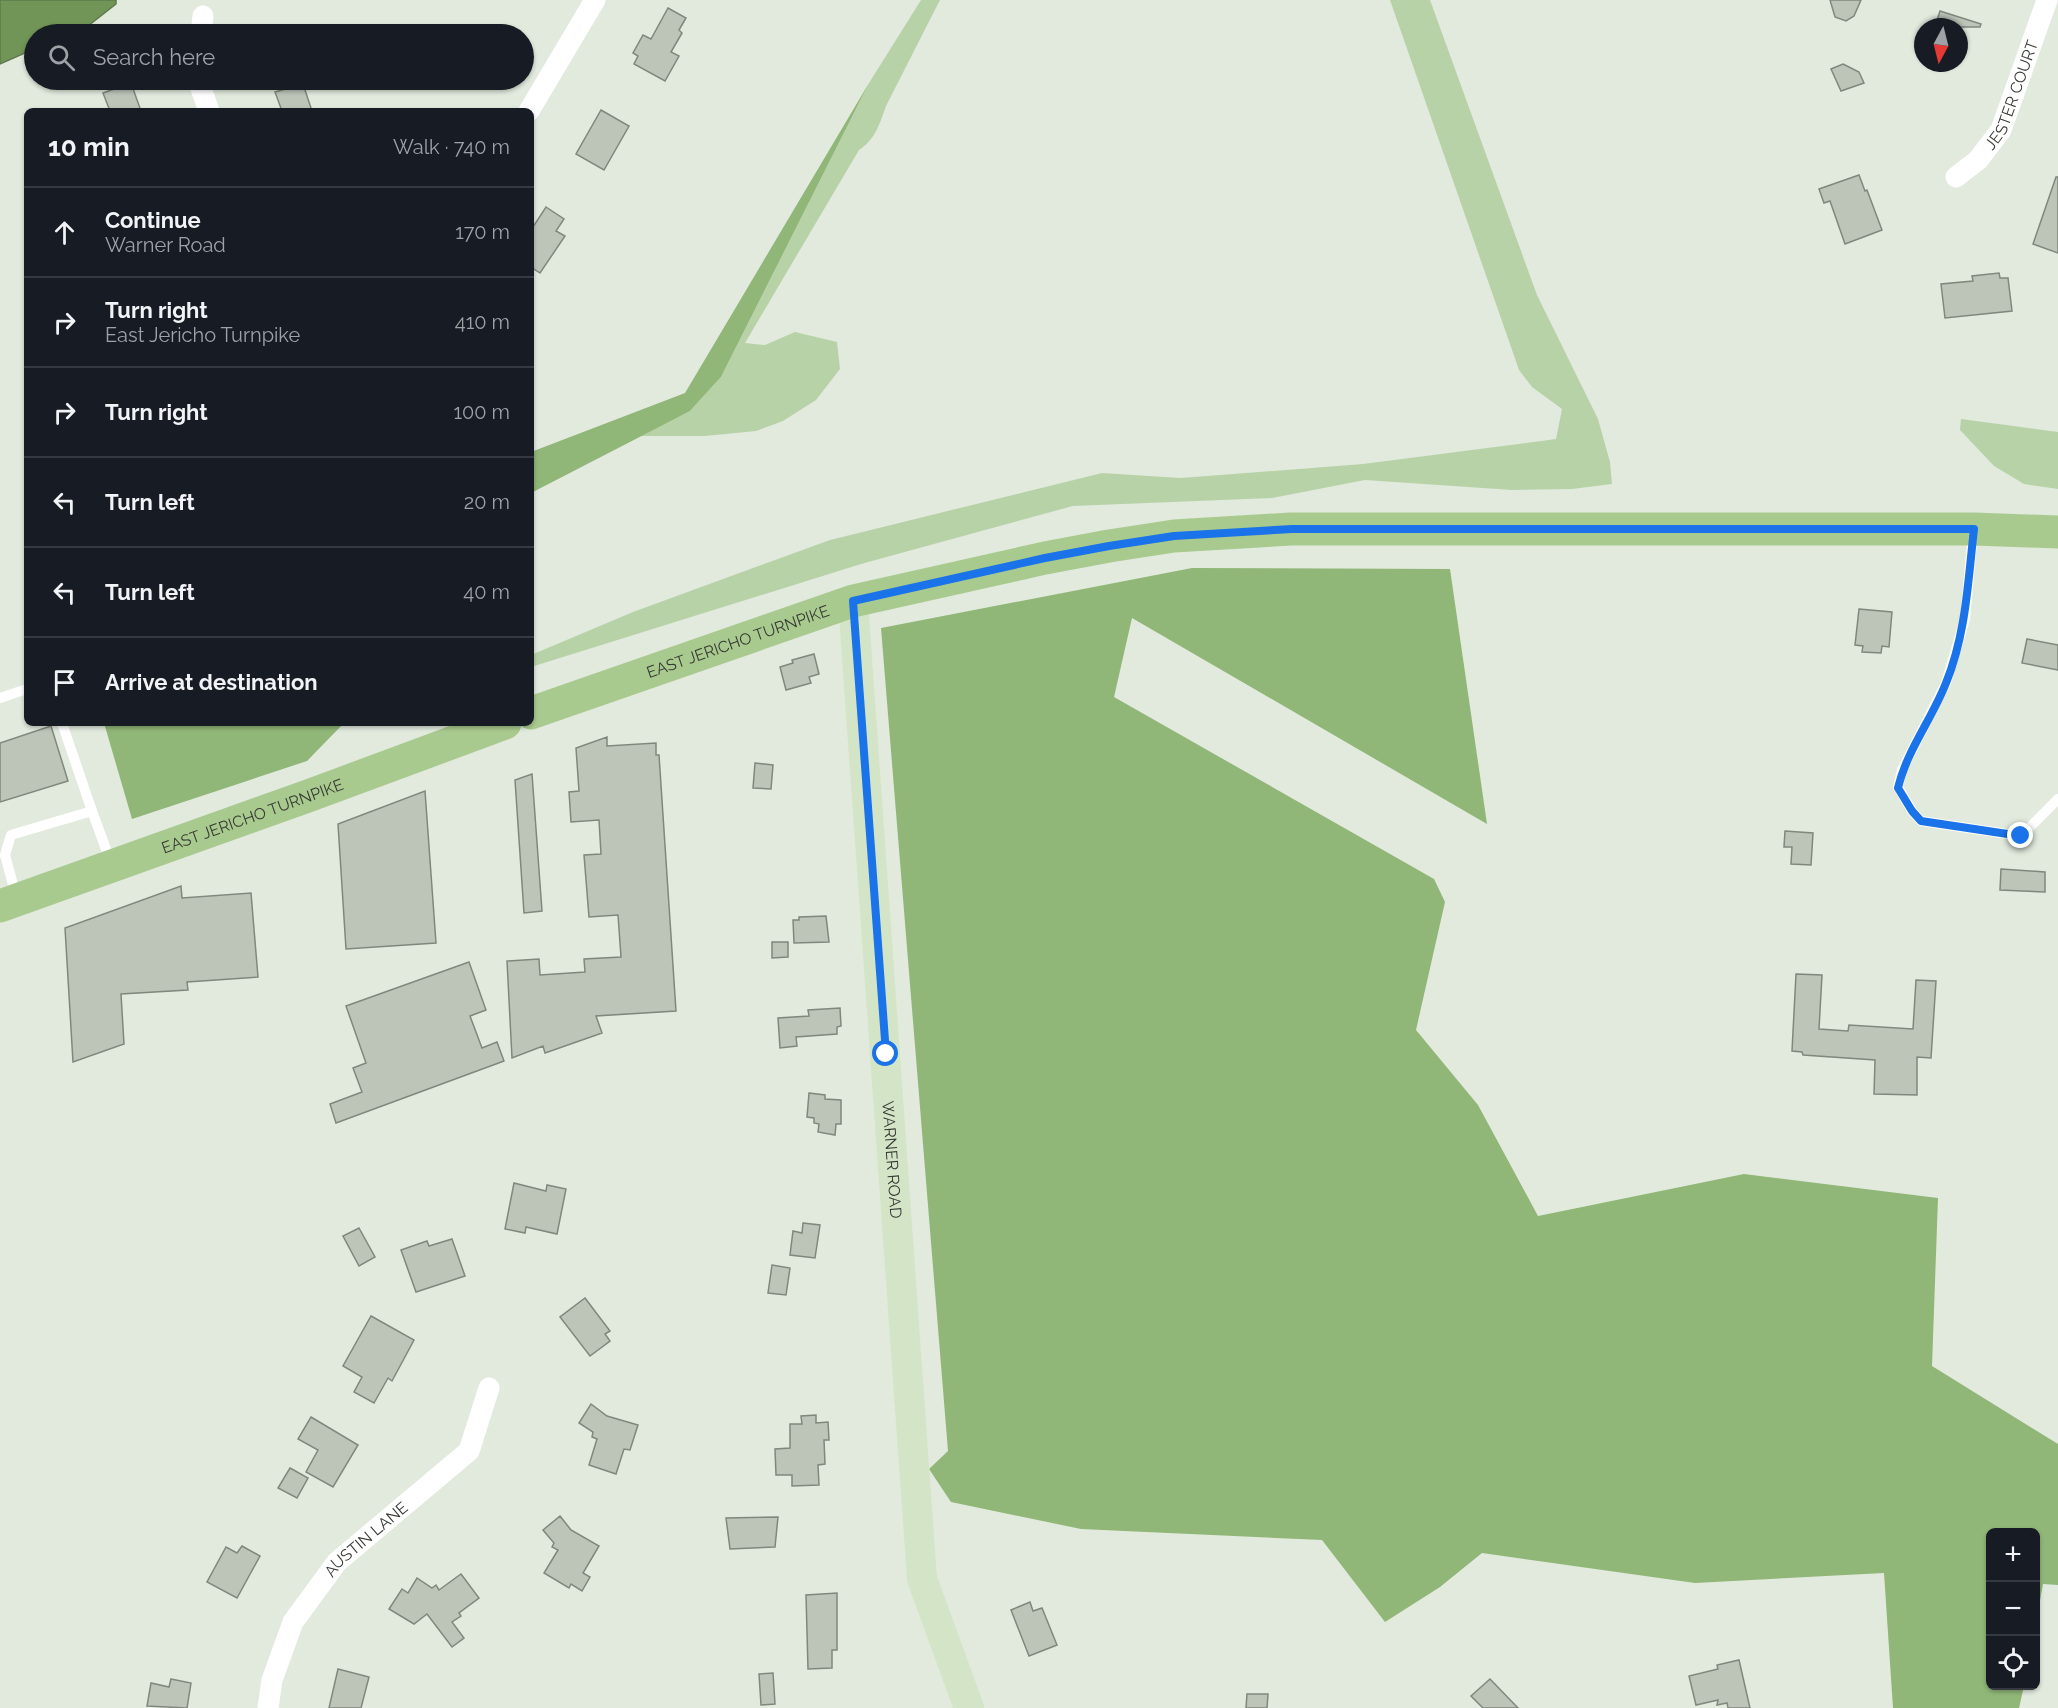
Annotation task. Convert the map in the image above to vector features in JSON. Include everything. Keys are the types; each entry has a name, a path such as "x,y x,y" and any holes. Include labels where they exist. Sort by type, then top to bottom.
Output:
{"main road":[{"name":"EAST JERICHO TURNPIKE","path":"534,712 853,601 1045,558 1174,536 1303,529 1974,529 2058,532"},
{"name":"EAST JERICHO TURNPIKE","path":"9,903 497,726"}],"street":[{"path":"531,108 595,0"},
{"name":"JESTER COURT","path":"1956,177 1978,160 2001,129 2047,0"},
{"path":"202,90 208,108"},
{"name":"WARNER ROAD","path":"853,601 922,1579 969,1708"},
{"name":"AUSTIN LANE","path":"268,1708 272,1680 293,1622 337,1562 470,1451 489,1389"}],"lane":[{"path":"1974,529 1965,619 1946,683 1902,770 1898,788 1921,821 2021,836 2058,799"},
{"path":"0,698 24,690"},
{"path":"63,726 112,866"},
{"path":"9,903 5,855 11,836 92,811"}],"shaded area":[{"path":"0,0 116,0 116,4 90,24 24,24 24,53 0,64"},
{"path":"921,0 940,0 886,106 876,131 865,146 859,150 745,343 765,345 795,332 837,342 840,369 816,400 783,421 756,431 705,436 640,436 690,411 721,377 869,83"},
{"path":"1390,0 1430,0 1537,295 1598,419 1610,462 1612,484 1572,489 1512,490 1365,480 1272,498 1073,506 861,564 534,666 534,654 633,612 830,540 1102,473 1181,478 1363,464 1556,439 1562,409 1532,387 1519,370"},
{"path":"869,83 721,377 690,411 534,491 534,451 685,393"},
{"path":"1961,419 2058,432 2058,489 2024,484 1994,466 1960,430"},
{"path":"1192,568 1450,569 1487,824 1132,618 1114,697 1434,879 1445,902 1416,1030 1478,1105 1538,1216 1744,1174 1938,1198 1932,1366 2058,1444 2058,1585 2043,1584 2040,1600 2040,1528 1986,1528 1986,1690 2023,1690 2019,1708 1893,1708 1884,1573 1695,1583 1482,1553 1440,1587 1385,1622 1322,1540 1081,1529 951,1502 929,1469 948,1451 881,628"},
{"path":"105,726 341,726 307,761 132,819"}],"building":[{"path":"1830,0 1861,0 1854,16 1846,21 1835,17"},
{"path":"668,8 686,18 679,30 682,33 671,52 679,56 665,81 634,64 638,56 633,53 643,35 651,39"},
{"path":"1940,11 1962,18 1938,18"},
{"path":"1968,20 1981,24 1980,27 1968,27"},
{"path":"1843,64 1859,72 1864,83 1841,91 1831,69"},
{"path":"111,90 134,90 140,108 109,108 103,93"},
{"path":"305,90 311,108 281,108 275,92"},
{"path":"601,110 629,126 604,170 576,154"},
{"path":"1859,175 1882,230 1845,244 1830,201 1824,203 1819,189"},
{"path":"2056,177 2058,177 2058,253 2033,244"},
{"path":"546,207 564,219 556,231 565,236 540,273 534,269 534,225"},
{"path":"1999,273 2000,278 2008,278 2012,311 1945,318 1941,284 1973,281 1972,276"},
{"path":"1859,609 1892,612 1889,647 1882,646 1881,653 1862,652 1863,646 1855,645"},
{"path":"2027,639 2058,645 2058,670 2022,663"},
{"path":"814,654 819,674 809,677 811,683 786,690 780,667 793,663 792,660"},
{"path":"51,726 68,781 0,802 0,743"},
{"path":"607,737 607,746 656,743 656,755 659,755 676,1011 596,1016 602,1033 545,1053 543,1046 512,1058 507,961 539,959 540,975 585,972 584,959 621,957 618,915 589,917 584,855 601,854 599,820 571,822 569,792 579,791 576,748"},
{"path":"755,763 773,765 771,789 753,788"},
{"path":"532,774 542,911 524,913 515,780"},
{"path":"425,791 436,943 346,949 338,824"},
{"path":"1785,831 1813,833 1811,865 1791,864 1792,847 1784,847"},
{"path":"2001,869 2045,872 2045,892 2000,890"},
{"path":"181,886 182,898 251,893 258,977 187,982 188,990 121,994 124,1044 73,1062 65,928"},
{"path":"826,916 829,942 794,943 793,920 799,920 799,917"},
{"path":"772,942 788,942 788,957 772,958"},
{"path":"469,962 486,1010 470,1016 482,1048 497,1042 504,1061 336,1123 330,1104 362,1092 353,1068 366,1063 346,1006"},
{"path":"1796,974 1822,975 1819,1029 1848,1031 1849,1025 1913,1029 1916,980 1936,981 1931,1058 1917,1057 1917,1095 1874,1094 1875,1060 1803,1055 1802,1052 1792,1051"},
{"path":"840,1008 841,1026 837,1027 837,1034 796,1037 797,1046 780,1048 778,1018 809,1016 808,1010"},
{"path":"809,1093 825,1095 825,1099 841,1100 841,1124 836,1124 835,1135 818,1132 819,1124 814,1123 814,1118 807,1117"},
{"path":"514,1183 546,1191 547,1185 566,1189 557,1234 526,1227 525,1233 505,1229"},
{"path":"803,1223 820,1225 815,1258 790,1255 793,1231 802,1233"},
{"path":"359,1228 375,1257 359,1266 343,1236"},
{"path":"452,1239 465,1276 416,1292 401,1250 427,1241 429,1246"},
{"path":"772,1265 790,1268 786,1295 768,1293"},
{"path":"585,1298 610,1331 605,1334 610,1341 590,1356 560,1317"},
{"path":"371,1316 414,1340 392,1381 388,1378 374,1403 354,1392 362,1377 343,1366"},
{"path":"591,1404 607,1416 638,1425 630,1450 624,1449 616,1474 589,1465 597,1439 592,1437 593,1432 579,1423"},
{"path":"816,1415 816,1423 828,1422 829,1440 824,1440 825,1464 818,1465 819,1485 792,1486 792,1475 776,1475 775,1449 790,1448 790,1424 802,1424 801,1416"},
{"path":"311,1417 358,1445 333,1487 306,1472 318,1450 298,1439"},
{"path":"290,1468 308,1478 297,1498 278,1488"},
{"path":"560,1516 571,1530 599,1546 583,1573 590,1577 582,1591 571,1584 569,1588 544,1573 558,1550 552,1547 554,1543 543,1530"},
{"path":"778,1517 775,1547 730,1549 726,1518"},
{"path":"242,1546 260,1556 237,1598 207,1582 226,1547 237,1553"},
{"path":"461,1574 479,1598 459,1613 461,1616 452,1622 464,1638 452,1647 427,1614 414,1624 389,1609 402,1589 408,1593 417,1578 432,1588 436,1585 439,1590"},
{"path":"837,1593 837,1650 832,1650 832,1668 808,1669 806,1595"},
{"path":"1030,1602 1033,1611 1042,1608 1057,1645 1029,1656 1011,1610"},
{"path":"1739,1660 1750,1708 1728,1708 1727,1703 1717,1705 1718,1700 1696,1705 1689,1676 1718,1669 1717,1665"},
{"path":"338,1669 369,1677 361,1708 329,1708"},
{"path":"773,1673 775,1704 761,1705 759,1674"},
{"path":"171,1679 191,1683 187,1708 147,1706 151,1683 169,1687"},
{"path":"1490,1679 1518,1708 1483,1708 1471,1696"},
{"path":"1247,1694 1268,1694 1267,1708 1246,1708"}],"route":[{"path":"886,1054 853,601 1045,558 1174,536 1292,529 1974,529 1965,619 1946,683 1902,770 1898,788 1921,821 2021,836"}]}
